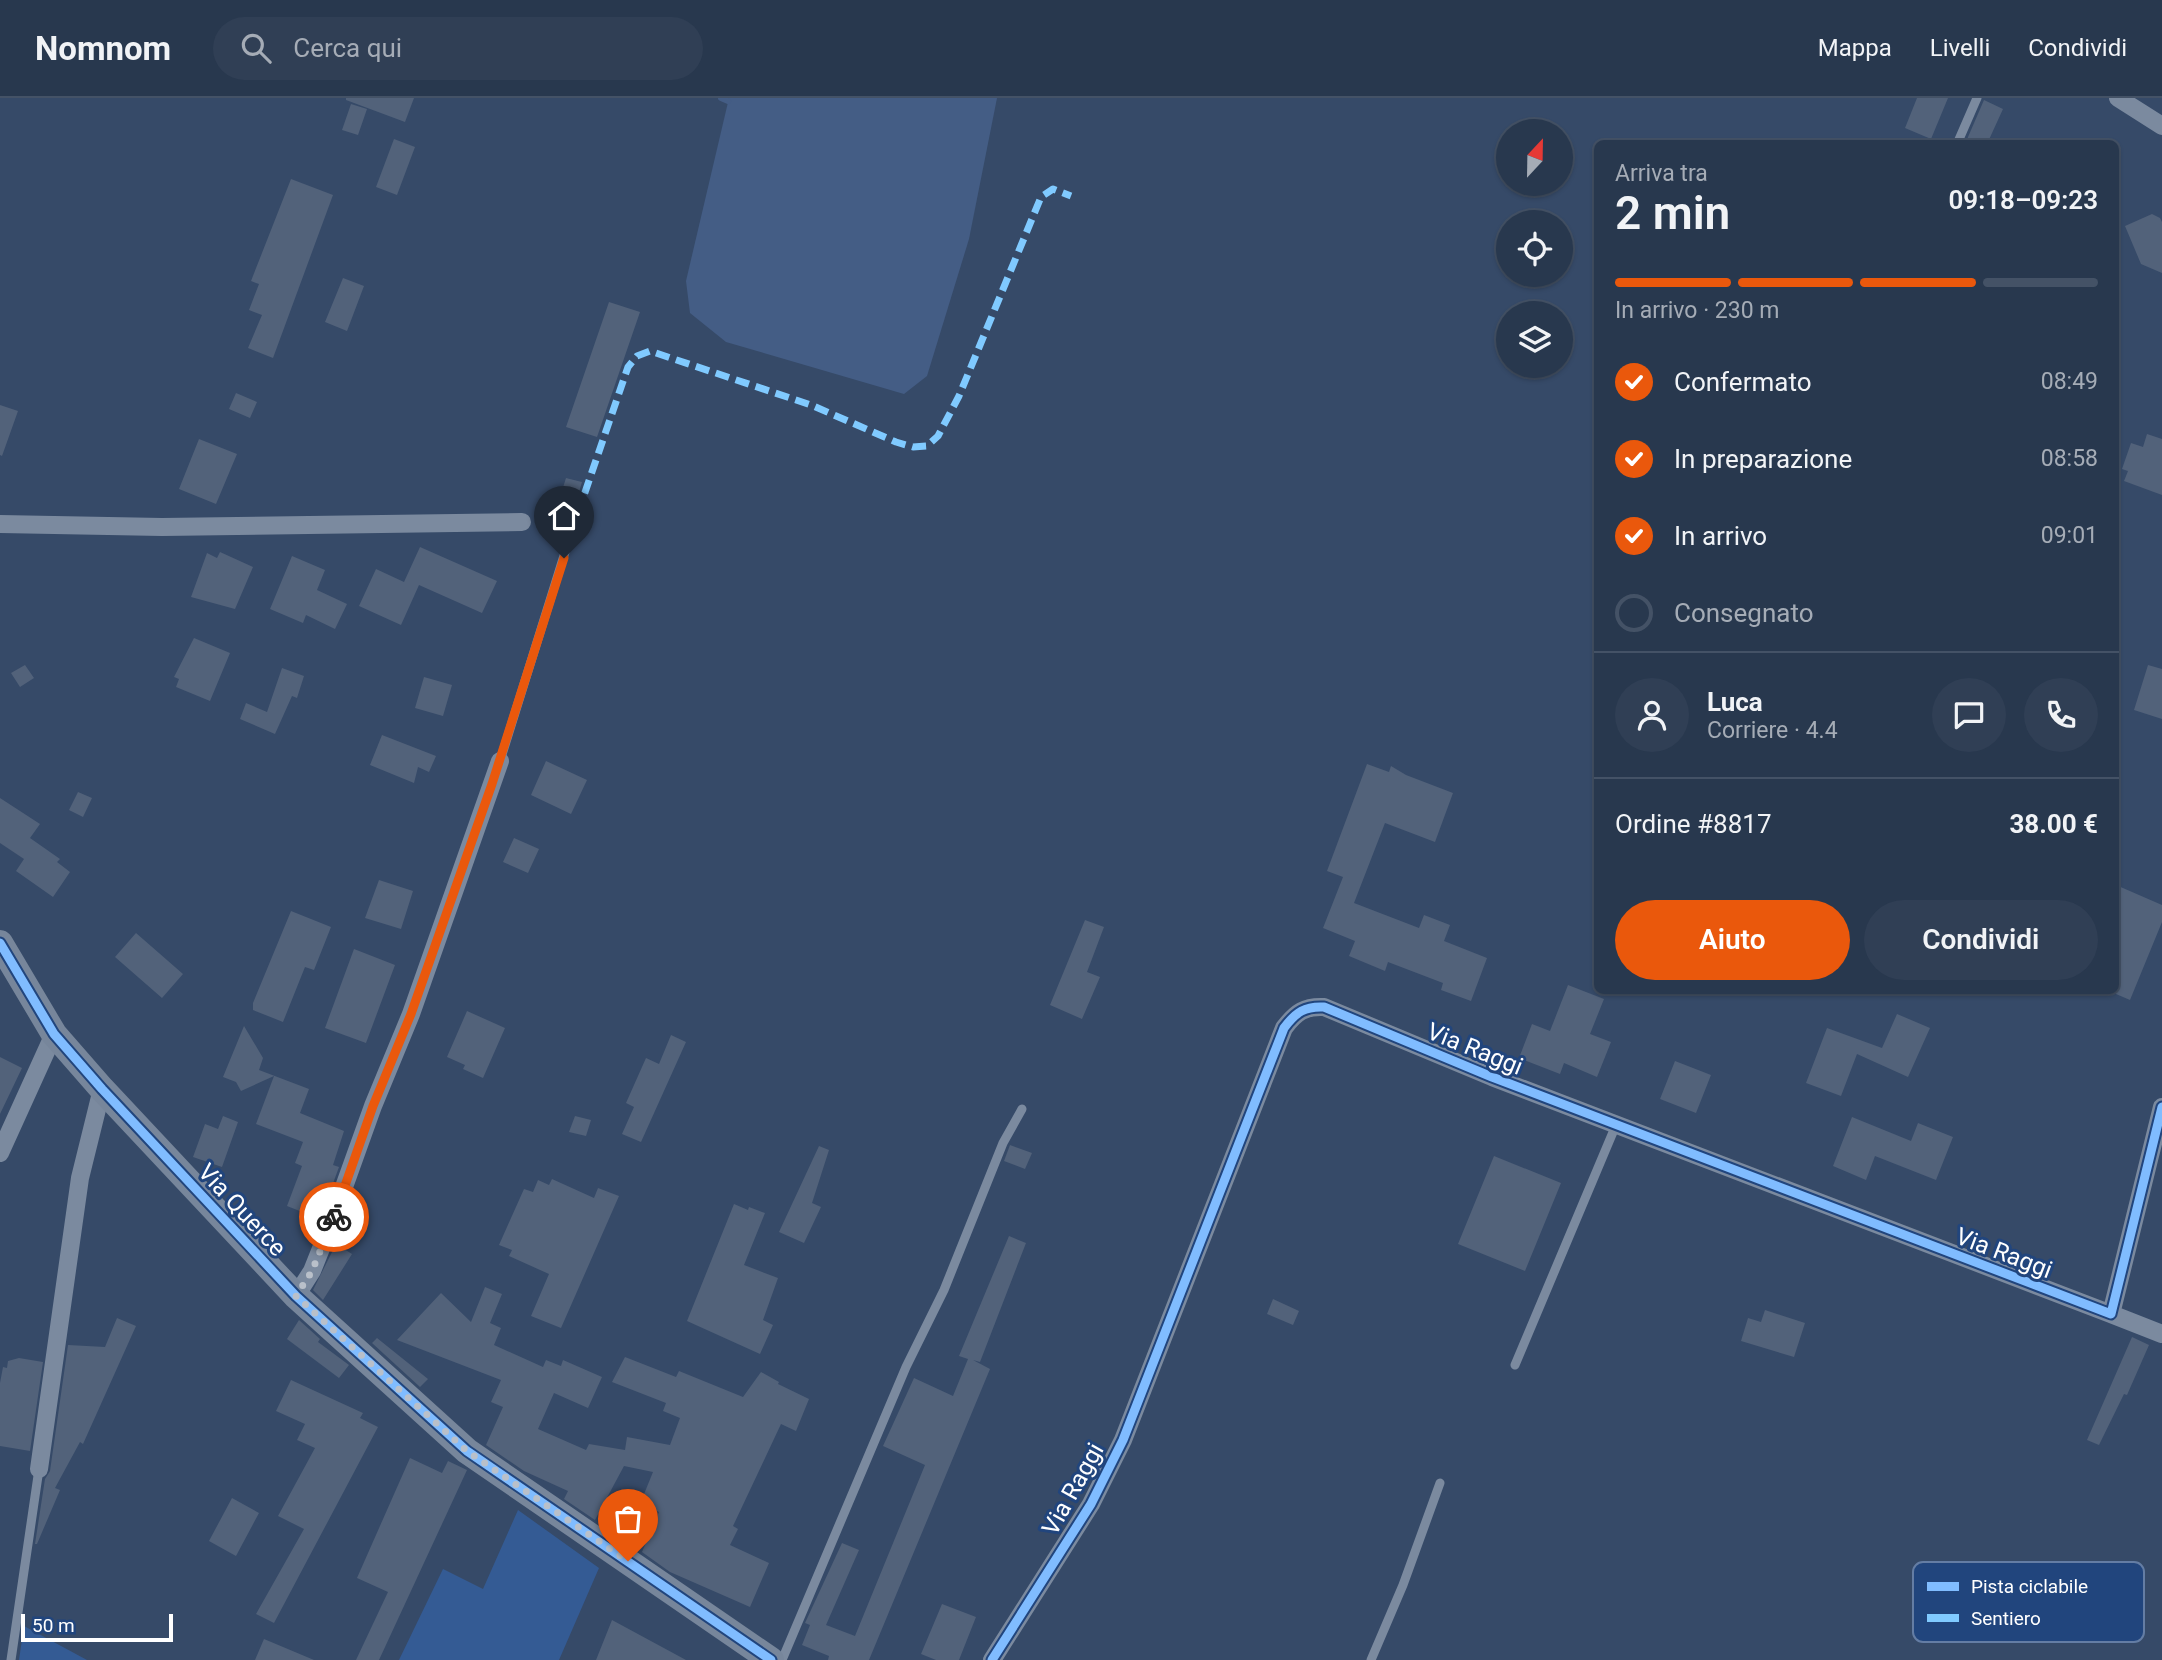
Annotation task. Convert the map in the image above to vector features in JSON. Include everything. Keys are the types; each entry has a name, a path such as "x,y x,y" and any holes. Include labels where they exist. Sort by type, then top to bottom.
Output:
{"street":[{"path":"2118,98 2162,126"},
{"path":"0,524 162,527 522,522"},
{"path":"296,1296 312,1271 373,1106 411,1014 500,761"},
{"name":"Via Querce","path":"0,943 54,1034 296,1296 467,1451 771,1660"},
{"name":"Via Raggi","path":"992,1660 1091,1504 1123,1440 1284,1028 1293,1016 1308,1006 1324,1007 1492,1077 2162,1334"},
{"path":"0,1153 54,1034"},
{"path":"38,1469 80,1178 102,1089"},
{"path":"2112,1314 2162,1107"}],"lane":[{"path":"1959,140 1977,98"},
{"path":"500,761 571,533"},
{"path":"782,1660 906,1367 944,1290 1003,1143 1022,1109"},
{"path":"1515,1365 1616,1125"},
{"path":"11,1660 38,1469"},
{"path":"1371,1660 1403,1585 1440,1483"}],"shaded area":[{"path":"729,98 997,98 969,239 927,376 904,394 726,342 690,313 686,281"},
{"path":"518,1510 599,1568 559,1660 399,1660 443,1569 483,1589"},
{"path":"24,1626 87,1660 19,1660"}],"building":[{"path":"346,98 414,98 405,122"},
{"path":"1917,98 1948,98 1931,139 1905,128"},
{"path":"1984,100 2003,109 1989,140 1967,140"},
{"path":"351,104 367,109 358,135 342,130"},
{"path":"394,139 415,147 397,195 376,187"},
{"path":"291,179 333,195 273,358 248,348 262,315 249,310 259,284 251,281"},
{"path":"2152,214 2162,222 2162,273 2141,264 2125,226"},
{"path":"343,278 364,286 347,331 325,322"},
{"path":"609,302 640,312 597,437 566,427"},
{"path":"236,393 257,402 250,418 229,409"},
{"path":"0,405 18,411 2,456 0,455"},
{"path":"2147,434 2162,439 2162,495 2124,481 2128,471 2122,469 2131,443 2143,447"},
{"path":"199,439 237,454 216,504 179,489"},
{"path":"566,478 582,482 569,526 565,529 551,525"},
{"path":"420,547 497,581 482,613 419,585 401,625 359,606 376,569 404,582"},
{"path":"220,552 253,567 235,609 191,597 207,553 217,558"},
{"path":"292,556 325,570 317,590 347,604 335,629 306,615 303,623 270,609"},
{"path":"194,638 230,653 210,701 176,687 179,679 174,677"},
{"path":"25,665 34,678 20,687 11,673"},
{"path":"2148,665 2162,669 2162,719 2134,710"},
{"path":"282,668 304,676 297,698 292,696 275,734 240,719 246,703 267,712"},
{"path":"424,677 452,685 443,716 415,708"},
{"path":"382,735 436,756 429,772 418,767 414,783 370,765"},
{"path":"546,761 587,780 571,814 531,795"},
{"path":"1367,764 1389,772 1391,766 1406,775 1453,793 1435,842 1385,823 1354,903 1419,928 1424,915 1450,925 1444,941 1487,958 1471,1001 1441,990 1443,983 1388,962 1385,971 1349,956 1355,941 1323,928 1343,877 1327,871"},
{"path":"78,792 92,798 83,817 69,810"},
{"path":"0,798 40,824 30,838 60,859 57,862 70,872 53,897 16,871 24,859 0,843"},
{"path":"514,838 539,849 528,873 503,862"},
{"path":"379,880 413,891 401,929 365,918"},
{"path":"2119,886 2162,905 2162,922 2130,1000 2116,994 2119,994"},
{"path":"291,911 331,927 314,970 305,967 283,1022 253,1010 253,1003"},
{"path":"1085,920 1104,927 1087,972 1100,977 1082,1019 1050,1005"},
{"path":"136,933 183,974 162,998 115,957"},
{"path":"354,949 395,965 366,1043 325,1028"},
{"path":"1568,985 1604,999 1590,1034 1611,1042 1597,1077 1564,1063 1560,1074 1519,1058 1532,1024 1550,1031"},
{"path":"467,1011 505,1028 483,1078 463,1069 465,1065 447,1057"},
{"path":"1897,1014 1930,1028 1908,1077 1857,1054 1841,1096 1806,1083 1827,1028 1882,1048"},
{"path":"244,1026 263,1058 259,1070 309,1089 300,1113 344,1131 333,1165 339,1167 320,1219 287,1206 302,1166 295,1163 303,1142 256,1124 274,1076 241,1091 236,1082 223,1077"},
{"path":"671,1035 686,1042 641,1142 622,1134 634,1107 626,1103 646,1058 659,1064"},
{"path":"0,1057 22,1068 0,1114"},
{"path":"1675,1061 1711,1075 1696,1113 1660,1099"},
{"path":"223,1116 238,1122 222,1167 193,1157 205,1124 218,1129"},
{"path":"575,1116 591,1120 586,1136 569,1132"},
{"path":"1852,1117 1911,1141 1918,1123 1953,1137 1936,1180 1875,1156 1866,1180 1833,1166"},
{"path":"1010,1145 1032,1153 1025,1169 1004,1161"},
{"path":"819,1146 829,1150 812,1203 821,1207 804,1243 779,1232"},
{"path":"1494,1156 1561,1183 1525,1271 1458,1244"},
{"path":"552,1179 594,1198 598,1188 619,1196 561,1328 531,1316 549,1274 509,1256 512,1250 499,1245 524,1189 533,1192 538,1180 549,1185"},
{"path":"734,1204 765,1213 744,1265 778,1278 763,1320 773,1325 760,1354 687,1321"},
{"path":"1009,1236 1026,1243 980,1362 973,1360 990,1369 869,1660 828,1660 829,1656 802,1645 810,1625 805,1623 842,1543 859,1550 826,1625 855,1636 925,1465 883,1446 914,1378 953,1396 968,1359 959,1356"},
{"path":"336,1244 352,1254 323,1300 313,1290"},
{"path":"485,1287 502,1294 490,1323 501,1328 494,1345 543,1367 546,1360 561,1366 563,1360 602,1377 588,1408 554,1393 538,1429 586,1450 589,1444 625,1450 627,1437 670,1445 680,1418 663,1411 666,1403 612,1382 625,1357 676,1377 679,1371 743,1397 761,1372 779,1382 778,1384 809,1399 796,1431 781,1424 733,1526 738,1529 730,1545 769,1563 750,1607 670,1572 642,1552 659,1512 640,1504 653,1472 624,1466 595,1520 564,1499 568,1491 524,1471 486,1445 503,1407 491,1402 501,1380 397,1340 441,1293 471,1322"},
{"path":"1273,1299 1299,1311 1293,1325 1267,1314"},
{"path":"1765,1310 1805,1323 1794,1357 1741,1341 1748,1318 1761,1322"},
{"path":"117,1318 136,1326 83,1444 80,1442 55,1488 60,1490 35,1544 45,1479 50,1471 68,1345 105,1347"},
{"path":"299,1320 320,1339 318,1342 349,1365 339,1378 287,1339"},
{"path":"2132,1337 2149,1345 2127,1395 2124,1394 2099,1445 2087,1440"},
{"path":"377,1338 428,1379 420,1387 372,1343"},
{"path":"19,1358 43,1362 30,1451 0,1446 0,1383 3,1367 7,1368 8,1361"},
{"path":"291,1380 363,1413 360,1418 378,1427 274,1623 256,1614 304,1529 278,1516 315,1448 297,1440 305,1424 276,1411"},
{"path":"410,1458 442,1473 448,1461 467,1470 379,1660 356,1660 388,1592 357,1578"},
{"path":"232,1498 259,1513 236,1556 209,1541"},
{"path":"942,1604 976,1617 959,1660 936,1660 921,1654"},
{"path":"612,1620 686,1660 596,1660"},
{"path":"264,1639 314,1660 255,1660"}],"waterway":[{"path":"721,98 728,101"}],"marked path":[{"path":"571,533 628,367 637,356 650,351 811,405 896,442 913,447 927,446 938,436 959,396 1041,197 1053,189 1071,196"}],"cycle path":[{"path":"0,943 54,1034 296,1296 467,1451 771,1660"},
{"path":"992,1660 1091,1504 1123,1440 1284,1028 1301,1011 1324,1007 1492,1077 2111,1314 2162,1107"}],"way so far":[{"path":"334,1217 312,1271 296,1296 467,1451 628,1561"}],"route":[{"path":"334,1217 373,1106 411,1014 492,784 564,558"}]}
